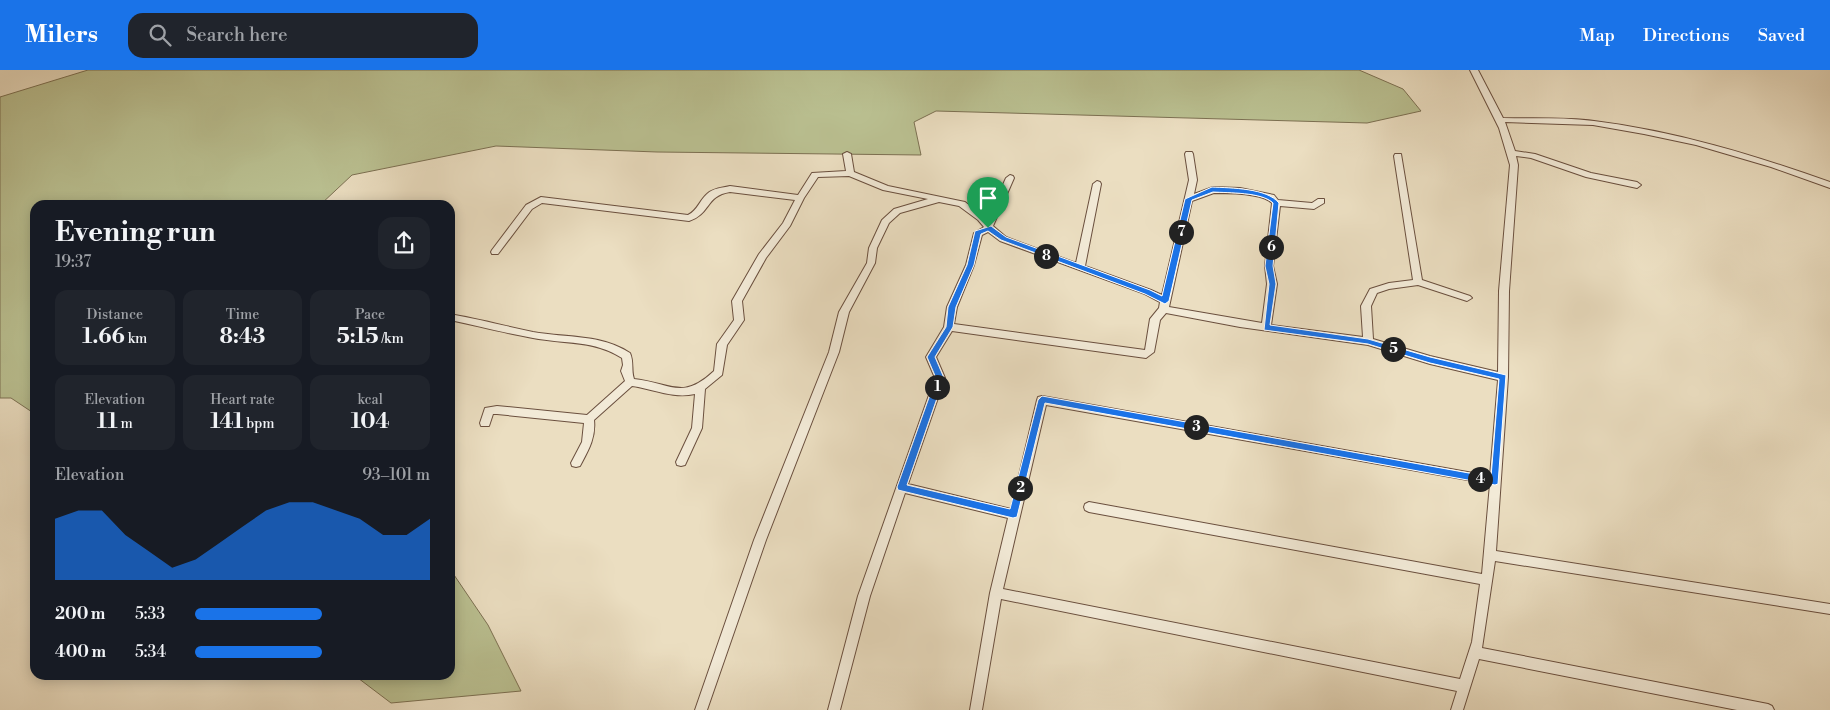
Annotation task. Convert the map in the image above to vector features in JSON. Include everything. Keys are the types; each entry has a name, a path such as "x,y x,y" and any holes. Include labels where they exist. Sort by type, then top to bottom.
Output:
{"street":[{"path":"1457,710 1474,652 1490,555 1503,377 1504,291 1514,180 1512,153 1501,120 1474,70"},
{"path":"1501,120 1593,123 1644,132 1697,143 1774,164 1830,185"},
{"path":"1512,153 1532,156 1601,178 1637,185"},
{"path":"847,154 850,173"},
{"path":"949,327 1146,354 1150,350 1155,319 1165,305 1189,199 1193,180 1189,154"},
{"path":"1398,156 1418,282"},
{"path":"485,423 490,412 497,410 589,419 630,382 644,383 668,392 680,393 700,388 719,372 722,344 739,320 737,301 762,256 787,224 800,198 815,175 850,173 886,188 962,204 981,218 988,228 1003,238 1148,292 1165,305 1266,328 1368,341 1438,362 1503,377"},
{"path":"834,710 864,596 940,378 931,357 949,327 952,307 970,265 978,233 988,228 1010,178"},
{"path":"1080,268 1097,184"},
{"path":"496,252 529,207 541,200 684,219 700,213 714,192 730,188 800,198"},
{"path":"1189,199 1212,190 1240,191 1271,198 1276,203 1314,206 1321,201"},
{"path":"701,710 760,540 834,352 844,312 870,263 873,248 885,222 898,210 939,199"},
{"path":"1266,328 1272,284 1269,266 1276,203"},
{"path":"1368,341 1366,306 1373,291 1389,286 1418,282 1467,298"},
{"path":"455,318 547,338 584,339 608,345 628,356 626,371 630,382"},
{"path":"681,462 697,428 700,388"},
{"path":"976,710 996,593 1013,514 1042,400 1495,481"},
{"path":"576,463 587,444 591,430 589,419"},
{"path":"901,487 1013,514"},
{"path":"1089,507 1487,580"},
{"path":"1490,555 1830,609"},
{"path":"996,593 1464,686"},
{"path":"1474,652 1768,710"}],"green space":[{"path":"88,70 1359,70 1403,89 1421,111 1367,123 936,111 914,122 921,155 657,152 496,146 352,175 325,200 30,200 30,411 11,398 0,398 0,97"},
{"path":"455,576 488,625 521,691 391,703 361,680 455,680"}],"route":[{"path":"1212,190 1240,191 1271,198 1276,203 1269,266 1272,284 1266,328 1368,341 1471,371 1503,377 1495,481 1042,400 1013,514 901,487 940,378 931,357 949,327 952,307 961,282 967,274 978,233 980,230 988,228 1003,238 1148,292 1165,301 1189,199 1212,190"}]}
